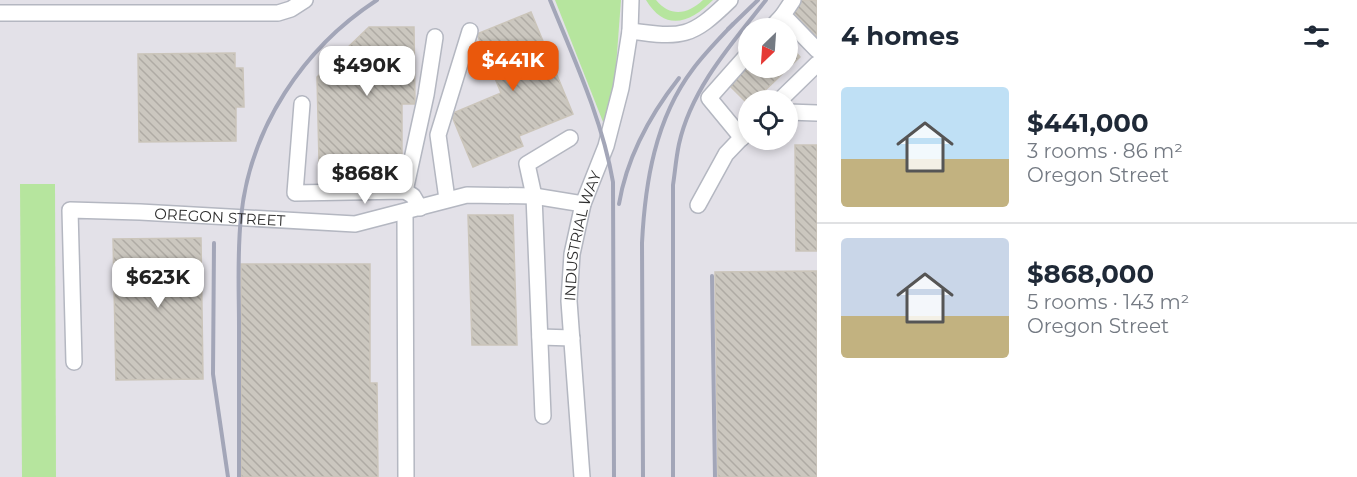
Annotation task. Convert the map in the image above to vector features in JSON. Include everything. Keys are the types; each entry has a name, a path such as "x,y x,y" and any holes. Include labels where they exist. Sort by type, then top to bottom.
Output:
{"street":[{"path":"0,13 30,7 278,13 291,9 305,0"},
{"name":"INDUSTRIAL WAY","path":"582,477 569,301 572,254 583,204 609,137 621,88 630,32 631,0"},
{"path":"630,32 666,36 683,34 708,22 730,0"},
{"path":"780,18 793,0"},
{"path":"783,15 817,50"},
{"path":"447,199 438,135 470,31"},
{"path":"405,191 424,107 435,37"},
{"path":"790,90 817,64"},
{"path":"738,65 709,98 738,128"},
{"path":"294,221 302,104"},
{"path":"798,112 817,113"},
{"path":"543,416 534,196 527,164 570,138"},
{"path":"698,205 726,154 738,142"},
{"path":"295,193 405,191 413,196 405,477"},
{"name":"OREGON STREET","path":"74,362 70,210 355,224 467,195 534,196 583,204"},
{"path":"540,337 572,338"}],"shaded area":[{"path":"0,0 817,0 817,477 0,477"}],"green space":[{"path":"555,0 621,0 615,80 605,127"},
{"path":"646,0 656,0 668,10 679,12 703,0 713,0 696,14 679,21 662,17"},
{"path":"20,184 55,184 56,477 22,477"}],"building":[{"path":"801,0 817,0 817,41 798,21 798,18 789,12"},
{"path":"531,12 573,114 519,136 523,146 473,167 451,114 501,93 477,34"},
{"path":"369,27 414,27 415,104 402,104 402,160 319,161 317,77"},
{"path":"235,53 235,68 243,68 244,107 236,107 236,141 139,142 138,54"},
{"path":"738,74 738,78 778,78 765,90 738,90 738,94 728,84"},
{"path":"798,145 817,145 817,251 796,251 795,150 798,150"},
{"path":"468,215 513,215 517,345 472,345"},
{"path":"201,238 203,379 116,380 113,239"},
{"path":"241,264 370,264 370,383 377,383 378,477 241,477"},
{"path":"817,271 817,477 718,477 715,272"}],"railway":[{"path":"239,477 239,258 241,217 246,184 268,122 304,66 350,19 377,0"},
{"path":"550,0 595,112 613,182 614,477"},
{"path":"728,29 758,0"},
{"path":"673,477 673,185 678,149 685,124 703,86 727,50 766,0"},
{"path":"643,477 642,243 649,175 661,130 680,88 712,46 733,24"},
{"path":"619,204 628,169 641,137 649,121 679,78"},
{"path":"214,243 213,374 228,477"},
{"path":"712,276 715,477"}]}
